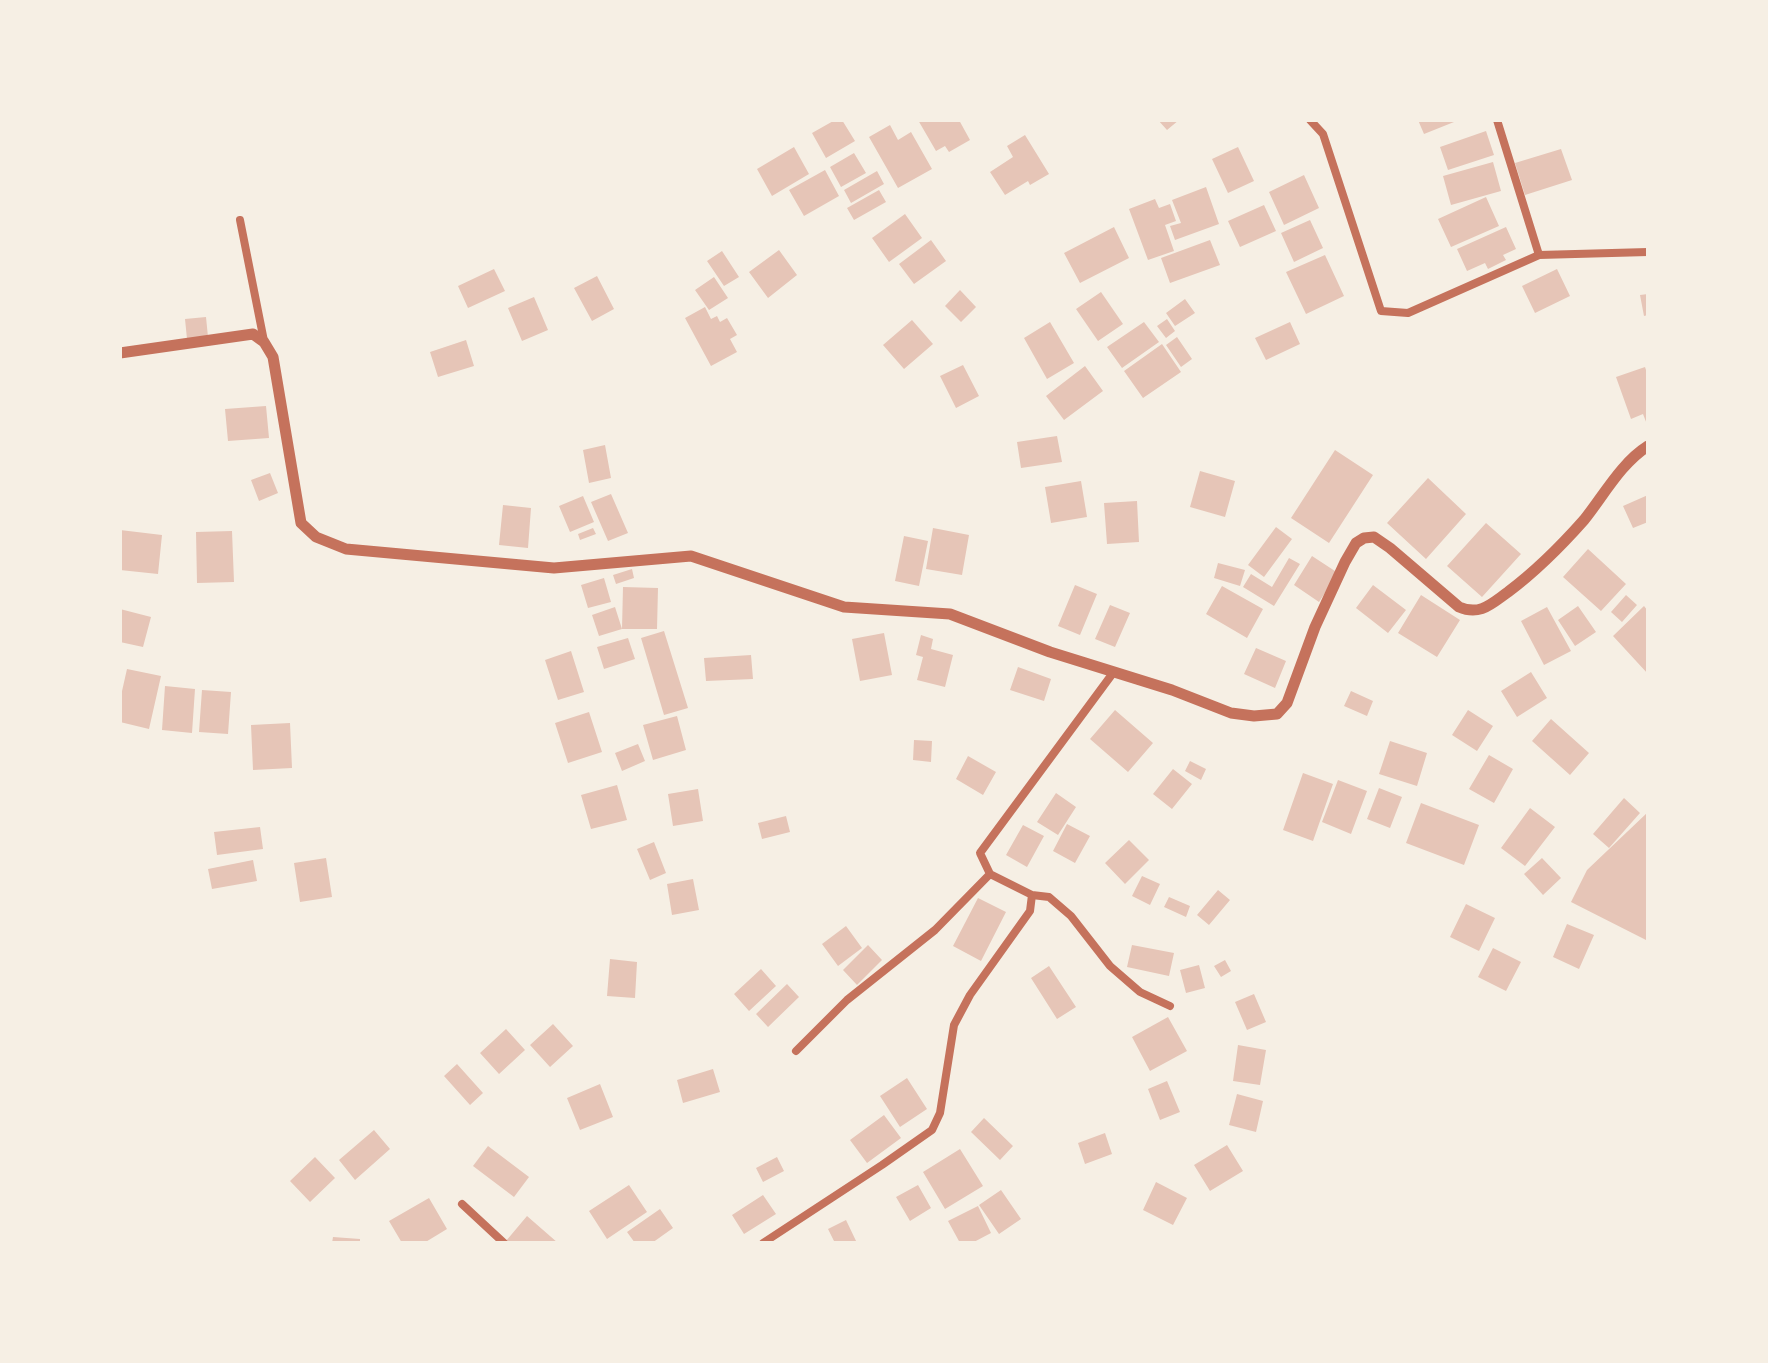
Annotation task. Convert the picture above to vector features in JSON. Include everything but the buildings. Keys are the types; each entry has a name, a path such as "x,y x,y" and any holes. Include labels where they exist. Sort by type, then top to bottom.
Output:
{"street":[{"path":"1310,120 1323,134 1381,311 1408,313 1539,255 1648,252"},
{"path":"1497,120 1539,255"},
{"path":"240,220 264,342 273,357 301,523 316,537 346,549 554,568 691,556 844,607 950,614 1050,652 1172,690 1231,713 1254,716 1277,714 1287,703 1315,627 1356,543 1374,537 1459,607 1476,611 1531,575 1582,521 1632,458 1648,446"},
{"path":"120,353 253,334 264,342"},
{"path":"1113,673 980,853 990,874 1032,895 1049,897 1071,916 1110,966 1140,992 1170,1006"},
{"path":"796,1051 847,1000 935,930 990,874"},
{"path":"763,1243 932,1130 940,1113 954,1025 970,995 1030,911 1032,895"},
{"path":"462,1204 504,1243"}]}
